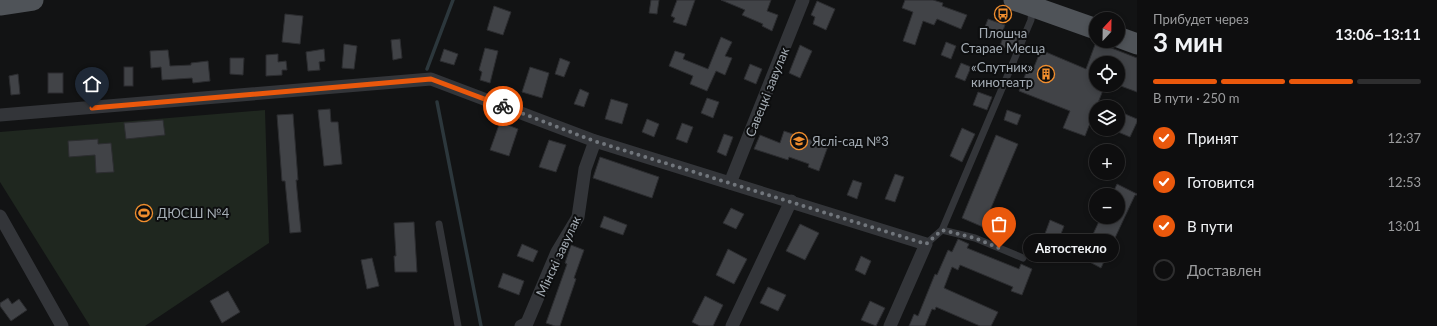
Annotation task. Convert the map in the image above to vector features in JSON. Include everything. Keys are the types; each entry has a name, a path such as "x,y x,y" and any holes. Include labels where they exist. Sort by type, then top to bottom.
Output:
{"main road":[{"path":"0,5 33,0"},
{"path":"1023,3 1089,27"},
{"path":"1125,40 1137,44"}],"street":[{"name":"Савецкі завулак","path":"730,183 803,0"},
{"path":"0,115 431,79 594,141 926,244 890,326"},
{"name":"Мінскі завулак","path":"525,325 557,252 578,217 585,169 594,141"},
{"path":"732,326 791,201"},
{"path":"0,216 62,326"}],"lane":[{"path":"926,244 942,230 1031,20 1023,3"},
{"path":"439,224 458,326"},
{"path":"942,230 975,238 1023,258"}],"shaded area":[{"name":"ДЮСШ №4","path":"265,110 269,243 145,326 90,326 0,182 0,132"}],"building":[{"path":"651,0 659,0 657,14 649,13"},
{"path":"677,0 695,0 686,26 673,22 675,18 671,16"},
{"path":"721,0 771,0 767,11 778,15 772,31 762,26 763,24 742,15 745,10"},
{"path":"905,0 933,0 943,3 942,6 967,15 961,29 937,19 934,25 923,21 915,45 903,41 913,12 902,8"},
{"path":"817,1 835,9 826,30 813,24 815,17 811,15"},
{"path":"494,6 511,12 503,35 487,30"},
{"path":"285,14 303,16 300,44 282,42"},
{"path":"988,19 1005,25 1002,33 985,27"},
{"path":"1005,32 1018,37 1013,50 1000,46"},
{"path":"721,37 732,42 725,56 732,58 725,75 716,71 707,91 690,84 693,76 669,66 675,51 685,54 683,59 708,69"},
{"path":"400,39 402,58 393,60 391,40"},
{"path":"946,42 956,46 951,59 941,55"},
{"path":"344,44 357,46 354,69 342,68"},
{"path":"800,45 812,51 800,78 789,73"},
{"path":"485,48 498,51 490,83 480,80 482,72 479,70"},
{"path":"1094,48 1111,48 1137,58 1137,92 1125,88 1125,56 1091,56"},
{"path":"324,49 325,61 319,62 320,70 308,71 306,52"},
{"path":"444,49 458,54 454,65 440,61"},
{"path":"168,50 170,66 191,65 191,63 208,61 210,81 193,83 192,78 162,80 161,67 151,68 150,51"},
{"path":"1041,50 1086,69 1089,61 1089,92 1102,92 1099,100 1089,100 1089,126 1085,136 1063,128 1070,111 1019,91 1029,65 1034,67"},
{"path":"278,54 278,62 286,61 287,70 282,70 282,75 266,76 266,55"},
{"path":"230,58 244,58 243,75 230,74"},
{"path":"560,58 570,62 564,77 555,74"},
{"path":"961,63 971,67 965,81 955,77"},
{"path":"750,64 762,69 756,84 744,79"},
{"path":"124,67 133,67 133,86 124,86"},
{"path":"530,67 549,73 542,98 522,92"},
{"path":"94,71 95,89 85,89 85,84 81,84 80,72"},
{"path":"48,73 63,73 63,93 48,93"},
{"path":"18,74 20,94 11,95 9,76"},
{"path":"580,89 589,93 584,107 574,104"},
{"path":"978,92 992,97 987,110 973,105"},
{"path":"707,98 719,102 713,118 701,113"},
{"path":"611,99 628,104 622,124 605,119"},
{"path":"330,109 331,122 338,122 342,164 324,166 318,110"},
{"path":"1007,110 1021,115 1017,125 1004,120"},
{"path":"293,114 298,180 296,180 301,232 290,233 285,181 282,181 277,115"},
{"path":"1125,114 1137,119 1130,137 1125,135"},
{"path":"647,119 659,124 654,137 642,132"},
{"path":"163,120 165,135 126,139 124,123"},
{"path":"500,122 518,129 509,156 490,150"},
{"path":"682,123 693,127 687,143 676,139"},
{"path":"962,128 975,134 962,162 950,156"},
{"path":"784,131 828,146 819,171 808,167 809,164 789,157 788,160 754,149 760,135 780,143"},
{"path":"724,134 733,137 726,156 717,152"},
{"path":"996,135 1018,144 983,227 962,218"},
{"path":"98,139 98,144 111,143 114,172 96,173 95,155 69,157 68,141"},
{"path":"549,140 566,145 556,172 539,167"},
{"path":"600,157 659,177 652,198 593,178"},
{"path":"895,174 904,177 895,202 885,199"},
{"path":"853,180 862,183 857,199 847,195"},
{"path":"1117,184 1125,188 1115,188"},
{"path":"1125,188 1137,194 1135,195 1125,216"},
{"path":"731,208 744,214 736,229 723,223"},
{"path":"604,216 627,225 623,235 600,227"},
{"path":"1050,220 1064,226 1056,247 1042,242"},
{"path":"414,222 417,272 395,272 394,256 396,256 394,223"},
{"path":"800,224 819,233 805,260 786,251"},
{"path":"1098,224 1121,224 1101,268 1082,258"},
{"path":"958,239 969,244 967,248 1019,269 1021,264 1032,269 1022,295 1011,291 1013,287 960,265 958,270 952,267 944,288 998,312 991,326 980,326 936,307 935,310 932,309 925,326 909,326 914,314 918,316 935,274 937,275 948,250 952,252"},
{"path":"522,244 538,251 533,262 517,256"},
{"path":"571,245 584,250 560,326 555,326 546,323 567,264 565,263"},
{"path":"728,249 747,259 734,284 716,275"},
{"path":"861,256 871,261 865,275 855,270"},
{"path":"372,258 379,286 367,289 361,260"},
{"path":"503,273 524,281 519,295 498,287"},
{"path":"768,287 786,295 778,311 760,303"},
{"path":"228,291 240,312 222,323 210,301"},
{"path":"705,296 723,305 713,326 700,326 692,322"},
{"path":"8,298 12,304 19,299 27,310 11,321 0,306 0,303"},
{"path":"870,301 885,308 876,326 861,320"}],"waterway":[{"path":"427,69 453,0"},
{"path":"437,102 481,326"}],"way so far":[{"path":"503,106 594,141 926,244 942,230 975,238 999,248"}],"place":[{"name":"Плошча Старае Месца","path":"1003,14"},
{"name":"«Спутник» кинотеатр","path":"1046,74"},
{"name":"Яслі-сад №3","path":"799,141"},
{"name":"ДЮСШ №4","path":"144,213"},
{"name":"Автостекло","path":"999,248"}],"route":[{"path":"92,108 431,79 503,106"}]}
